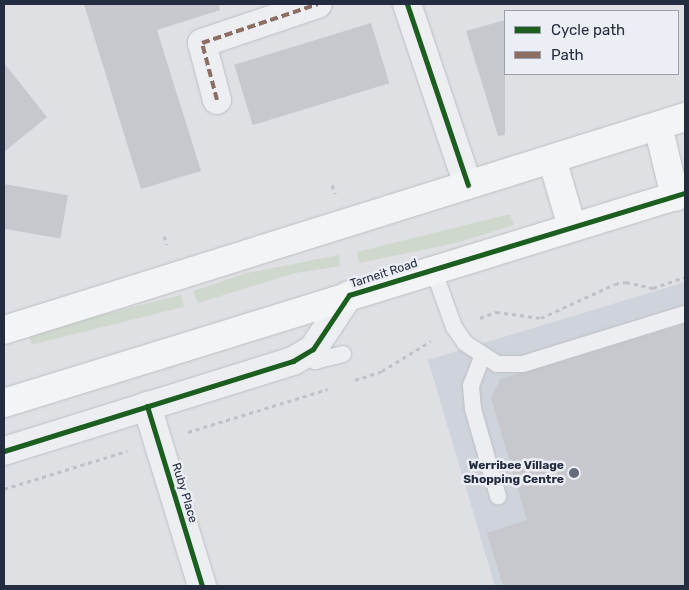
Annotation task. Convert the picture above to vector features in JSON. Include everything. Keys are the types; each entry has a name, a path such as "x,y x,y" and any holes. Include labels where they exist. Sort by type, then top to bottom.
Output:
{"main road":[{"path":"4,330 685,117"},
{"path":"658,126 680,195"},
{"path":"552,159 572,227"},
{"name":"Tarneit Road","path":"4,403 433,269 680,195"}],"street":[{"path":"217,100 202,43 318,4"},
{"path":"407,4 468,184"},
{"name":"Tarneit Road","path":"4,452 304,355 313,349 349,295"},
{"name":"Ruby Place","path":"147,406 202,586"}],"lane":[{"path":"433,269 454,327 482,357 497,364 523,364 685,314"},
{"name":"Tarneit Road","path":"304,355 315,360 343,354"},
{"path":"482,357 471,386 472,409 498,496"}],"shaded area":[{"path":"510,214 514,225 456,243 359,263 357,252"},
{"path":"339,255 340,266 295,273 198,303 193,291 247,273"},
{"name":"Werribee Village Shopping Centre","path":"685,282 685,586 495,586 428,360"},
{"path":"181,295 184,307 32,345 29,333"}],"building":[{"path":"84,4 219,4 220,10 157,30 201,171 141,189"},
{"path":"504,20 505,135 498,136 466,31"},
{"path":"371,23 389,83 253,125 234,65"},
{"path":"4,63 47,117 4,152"},
{"path":"4,184 68,195 60,239 4,229"},
{"name":"Werribee Village Shopping Centre","path":"685,324 685,586 503,586 487,533 527,520 491,398 500,379"}],"marked path":[{"path":"217,100 202,43 318,4"}],"cycle path":[{"path":"407,4 468,185"},
{"path":"4,451 293,361 313,349 349,295 685,193"},
{"path":"147,406 202,586"}],"place":[{"name":"Werribee Village Shopping Centre","path":"574,473"}]}
